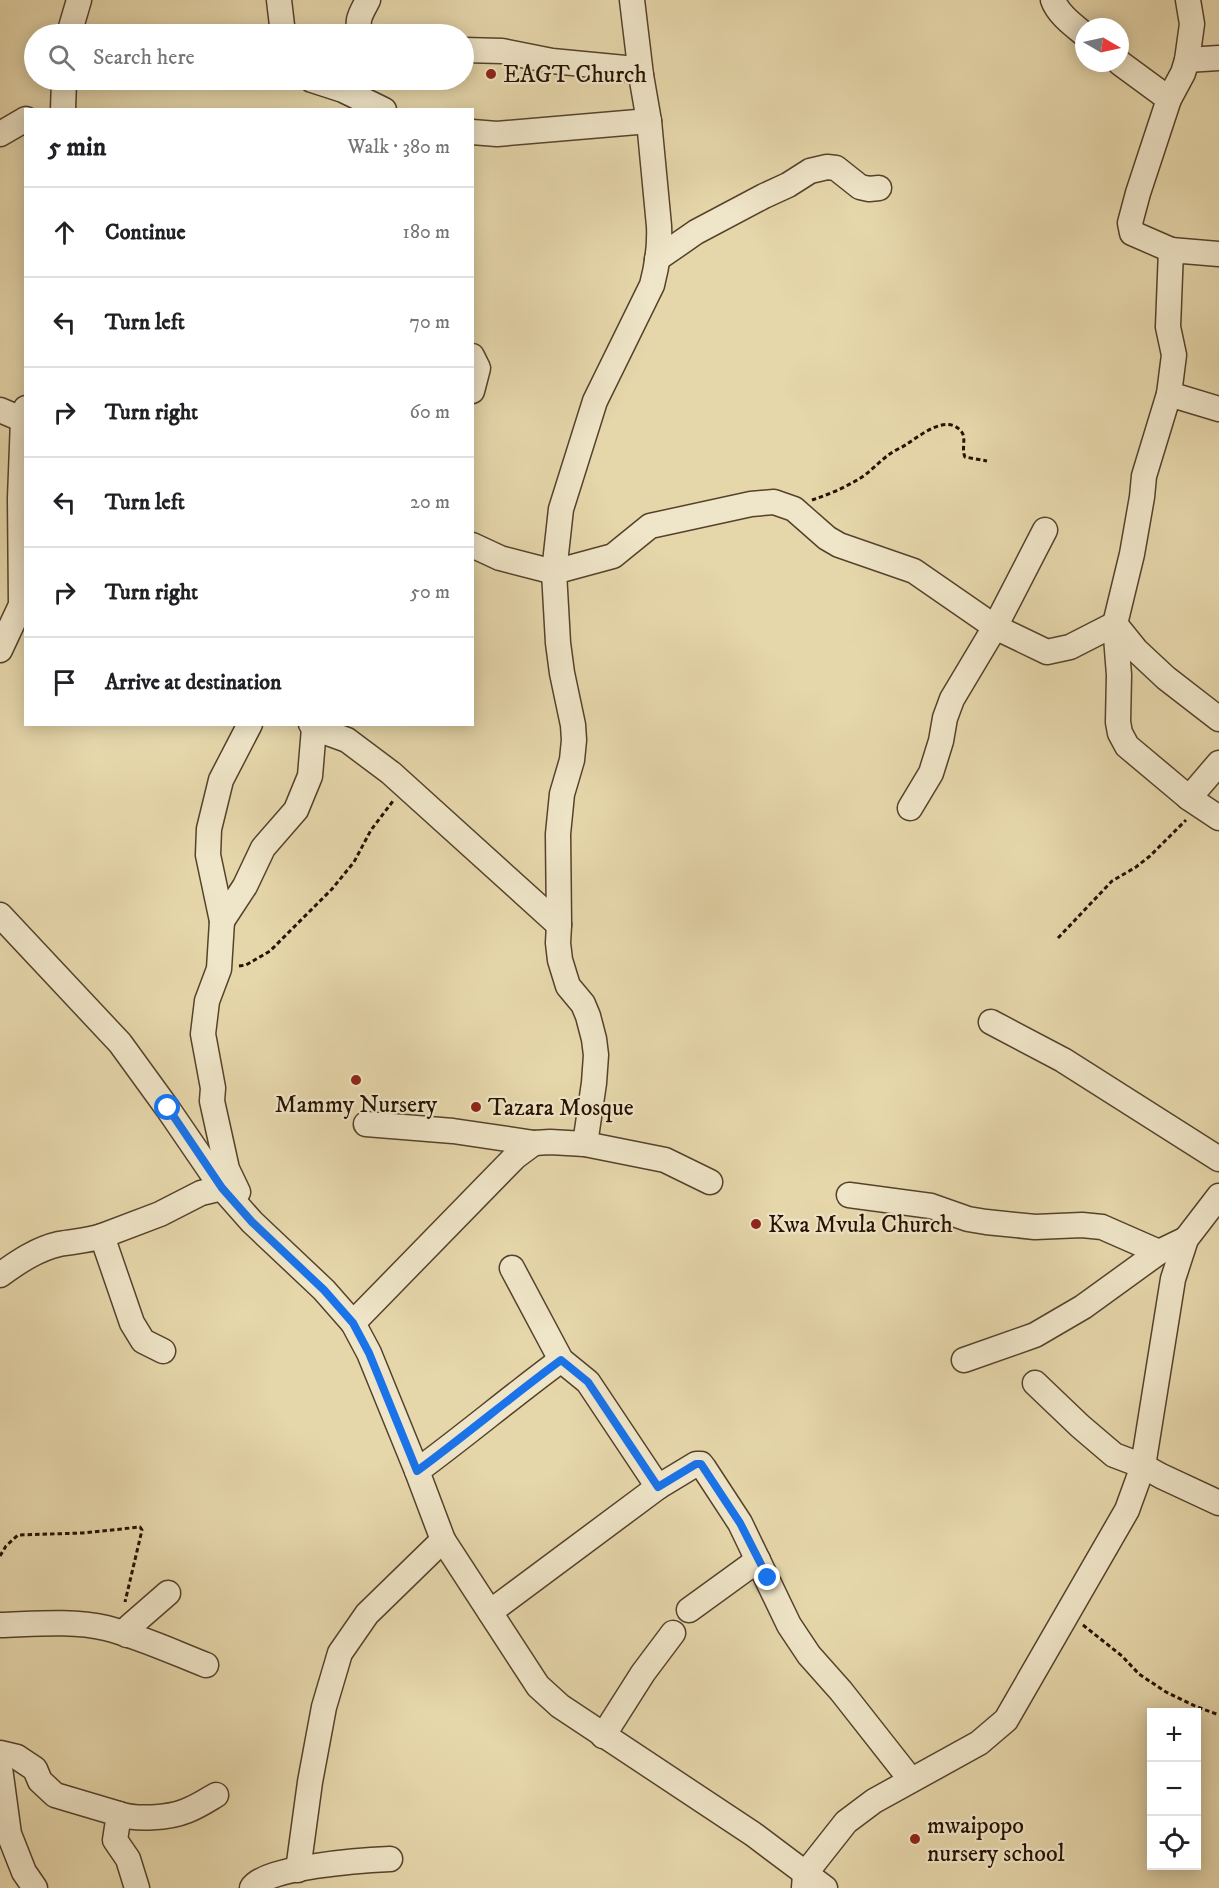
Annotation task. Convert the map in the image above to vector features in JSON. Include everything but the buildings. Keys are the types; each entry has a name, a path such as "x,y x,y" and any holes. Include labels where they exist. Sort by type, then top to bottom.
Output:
{"street":[{"path":"72,24 79,0"},
{"path":"279,0 282,24"},
{"path":"358,24 368,0"},
{"path":"585,1144 594,1083 596,1055 594,1039 586,1010 568,986 560,960 558,943 558,834 562,794 572,760 574,740 560,663 554,572 561,508 595,401 652,285 657,259 659,226 649,121 632,0"},
{"path":"1053,0 1054,4 1075,26"},
{"path":"1188,0 1192,24 1187,60 1183,73 1169,99 1134,206 1130,227 1132,233 1171,250 1219,254"},
{"path":"474,50 501,51 552,61 625,68 641,75"},
{"path":"1187,60 1219,58"},
{"path":"1129,70 1169,99"},
{"path":"343,90 380,108"},
{"path":"0,134 24,120"},
{"path":"474,132 497,134 649,121"},
{"path":"657,259 696,232 788,185 810,171 827,167 836,168 860,187 879,188"},
{"path":"1171,250 1168,327 1174,355 1169,394 1144,476 1132,554 1115,624 1118,663 1118,722 1120,733 1127,746 1189,798 1216,816"},
{"path":"474,360 478,368 474,386"},
{"path":"1169,394 1219,409"},
{"path":"0,410 24,416"},
{"path":"0,650 23,606 20,498 24,432"},
{"path":"474,546 500,558 554,572 613,556 650,526 752,504 774,502 794,509 827,538 839,545 914,570 995,627 1047,652 1070,647 1115,624"},
{"path":"910,808 930,773 952,699 995,627 1045,530"},
{"path":"1115,624 1136,650 1166,678 1219,719"},
{"path":"249,726 221,780 209,830 208,855 222,921 219,969 207,1001 203,1034 213,1088 213,1101 227,1168 252,1222"},
{"path":"222,921 245,886 262,848 296,810 310,776 312,726 347,740 391,773 559,925"},
{"path":"1189,798 1219,763"},
{"path":"0,915 120,1043 168,1108 222,1188 252,1222 324,1290 353,1323 369,1353 443,1540 538,1686 560,1706 603,1736 753,1834 805,1881 825,1888"},
{"path":"991,1022 1063,1060 1219,1159"},
{"path":"366,1124 441,1130 534,1143 585,1144 664,1160 710,1182"},
{"path":"353,1323 490,1181 515,1157 534,1143"},
{"path":"0,1275 23,1258 59,1244 102,1236 160,1214 201,1193 222,1188"},
{"path":"849,1195 931,1206 968,1219 986,1222 1035,1227 1082,1225 1102,1227 1159,1252"},
{"path":"805,1881 846,1822 874,1801 979,1743 1006,1720 1127,1510 1143,1466 1173,1279 1186,1239 1219,1196"},
{"path":"102,1236 132,1323 143,1341 163,1351"},
{"path":"964,1360 1035,1335 1083,1307 1159,1252 1186,1239"},
{"path":"512,1268 561,1360 588,1382 658,1487"},
{"path":"417,1471 460,1440 519,1390 561,1360"},
{"path":"1035,1383 1114,1455 1143,1466 1219,1503"},
{"path":"490,1612 658,1487 696,1464 701,1464 740,1523 789,1625 809,1655 841,1691 911,1780"},
{"path":"298,1870 310,1782 324,1707 340,1653 367,1614 443,1540"},
{"path":"689,1610 758,1560"},
{"path":"128,1631 168,1593"},
{"path":"0,1625 77,1624 128,1631 206,1665"},
{"path":"603,1736 643,1673 673,1633"},
{"path":"0,1753 17,1757 35,1769 40,1781 56,1795 119,1814 136,1817 178,1813 193,1808 216,1795"},
{"path":"0,1768 9,1834 24,1872 35,1888"},
{"path":"119,1814 115,1840 128,1859 137,1888"},
{"path":"252,1888 257,1882 267,1877 298,1870 390,1859"}],"path":[{"path":"794,509 802,503 857,480 869,473 890,454 941,425 954,426 962,432 965,458 987,461"},
{"path":"219,969 246,965 270,951 332,889 354,862 371,830 407,787"},
{"path":"1058,938 1112,881 1150,856 1187,819 1216,816"},
{"path":"0,1556 6,1546 18,1535 83,1533 140,1527 142,1530 124,1608 128,1631"},
{"path":"1068,1612 1122,1656 1139,1674 1166,1692 1219,1715"}],"place":[{"name":"EAGT Church","path":"491,74"},
{"name":"Mammy Nursery","path":"356,1080"},
{"name":"Tazara Mosque","path":"476,1107"},
{"name":"Kwa Mvula Church","path":"756,1224"},
{"name":"mwaipopo nursery school","path":"915,1839"}],"route":[{"path":"168,1108 222,1188 252,1222 324,1290 353,1323 369,1353 417,1471 460,1440 519,1390 561,1360 588,1382 658,1487 696,1464 701,1464 740,1523 768,1578"}]}
